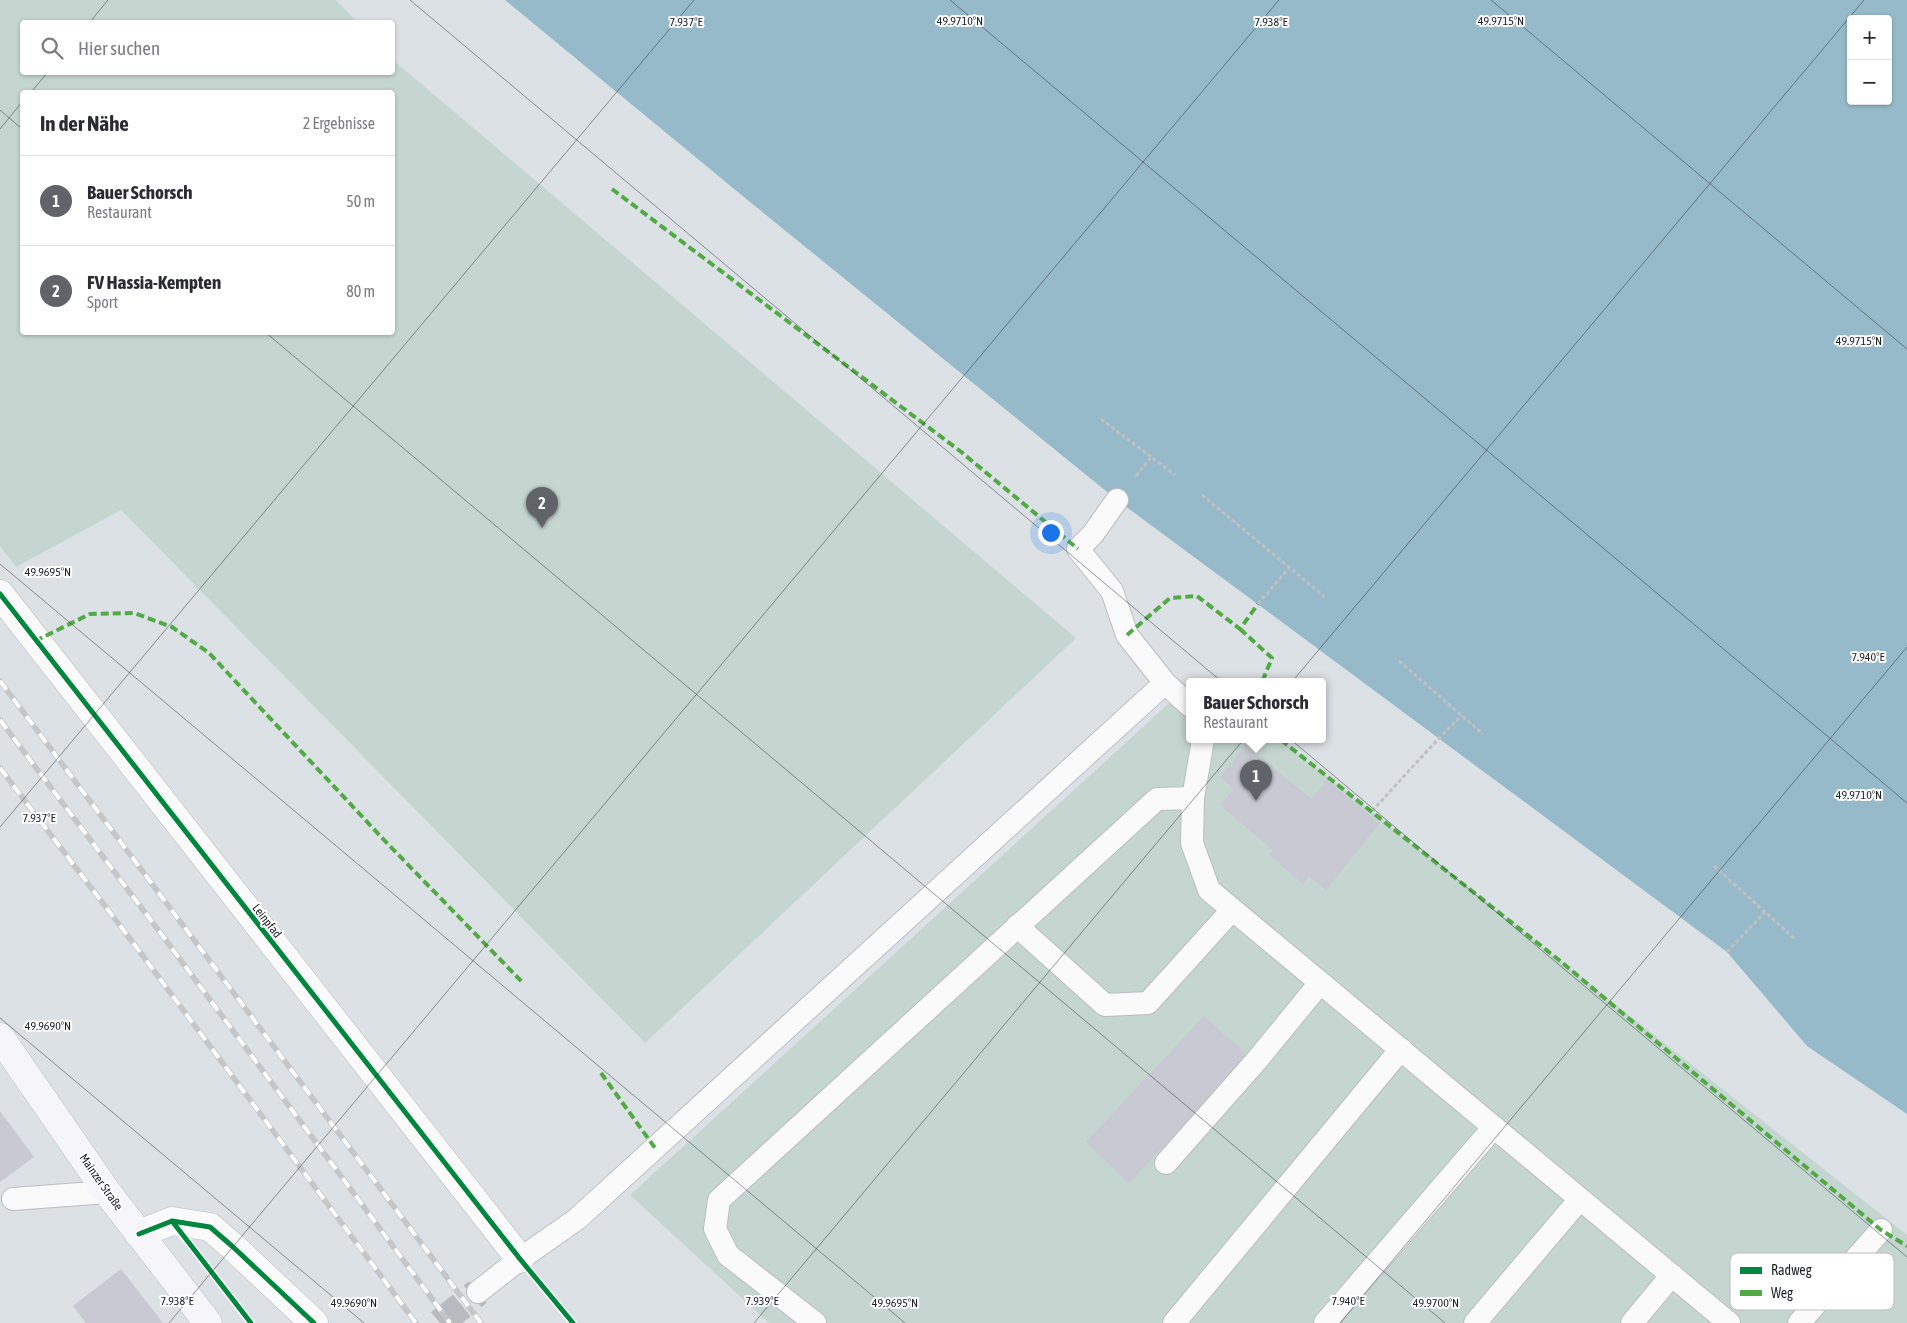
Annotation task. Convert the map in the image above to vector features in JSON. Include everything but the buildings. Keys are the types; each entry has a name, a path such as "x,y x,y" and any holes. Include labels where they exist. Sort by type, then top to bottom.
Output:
{"main road":[{"name":"Mainzer Straße","path":"0,1037 106,1192 208,1323"}],"street":[{"name":"Leinpfad","path":"0,594 520,1259"},
{"path":"138,1234 172,1221 210,1227 314,1323"}],"lane":[{"path":"1117,500 1093,534 1078,549 1112,591 1127,636 1165,683 1186,702"},
{"path":"478,1292 520,1259 577,1219 1165,683"},
{"path":"1202,743 1193,798 1192,843 1209,890 1730,1323"},
{"path":"815,1323 728,1255 715,1229 719,1200 1157,799 1193,798"},
{"path":"1017,926 1105,1005 1148,1003 1232,910"},
{"path":"1166,1163 1257,1060 1320,983"},
{"path":"1174,1323 1401,1049"},
{"path":"1325,1323 1494,1128"},
{"path":"13,1199 106,1192"},
{"path":"1475,1323 1580,1199"},
{"path":"1861,1253 1881,1230"},
{"path":"1632,1323 1672,1275"},
{"path":"1799,1323 1810,1310"}],"path":[{"path":"1100,419 1175,475"},
{"path":"1202,495 1325,597"},
{"path":"1258,604 1289,568"},
{"path":"1399,661 1483,734"},
{"path":"1372,811 1462,715"},
{"path":"1714,866 1795,939"},
{"path":"1727,952 1765,912"}],"shaded area":[{"path":"0,0 336,0 355,20 20,20 20,75 395,75 395,62 1076,638 645,1043 121,510 16,567 0,546"},
{"path":"1186,688 1186,743 1285,743 1907,1235 1907,1323 769,1323 630,1195"}],"water":[{"path":"505,0 1907,0 1907,1114 1807,1046 1727,952 1117,500"}],"tunnel":[{"path":"440,1323 478,1292"}],"railway":[{"path":"0,681 481,1323"},
{"path":"0,720 450,1323"},
{"path":"0,768 137,948 416,1323"}],"marked path":[{"path":"612,189 960,451 1078,549"},
{"path":"1127,635 1170,598 1197,596 1240,629 1258,604"},
{"path":"35,641 90,614 134,613 172,627 209,653 385,841 523,983"},
{"path":"1240,629 1272,658 1264,678"},
{"path":"1285,743 1559,960 1881,1230 1907,1246"},
{"path":"601,1073 655,1148"}],"cycle path":[{"path":"0,594 520,1259 573,1323"},
{"path":"172,1221 251,1323"},
{"path":"139,1234 172,1221 210,1227 314,1323"}],"place":[{"name":"FV Hassia-Kempten","path":"542,528"},
{"name":"Bauer Schorsch","path":"1256,801"}]}
